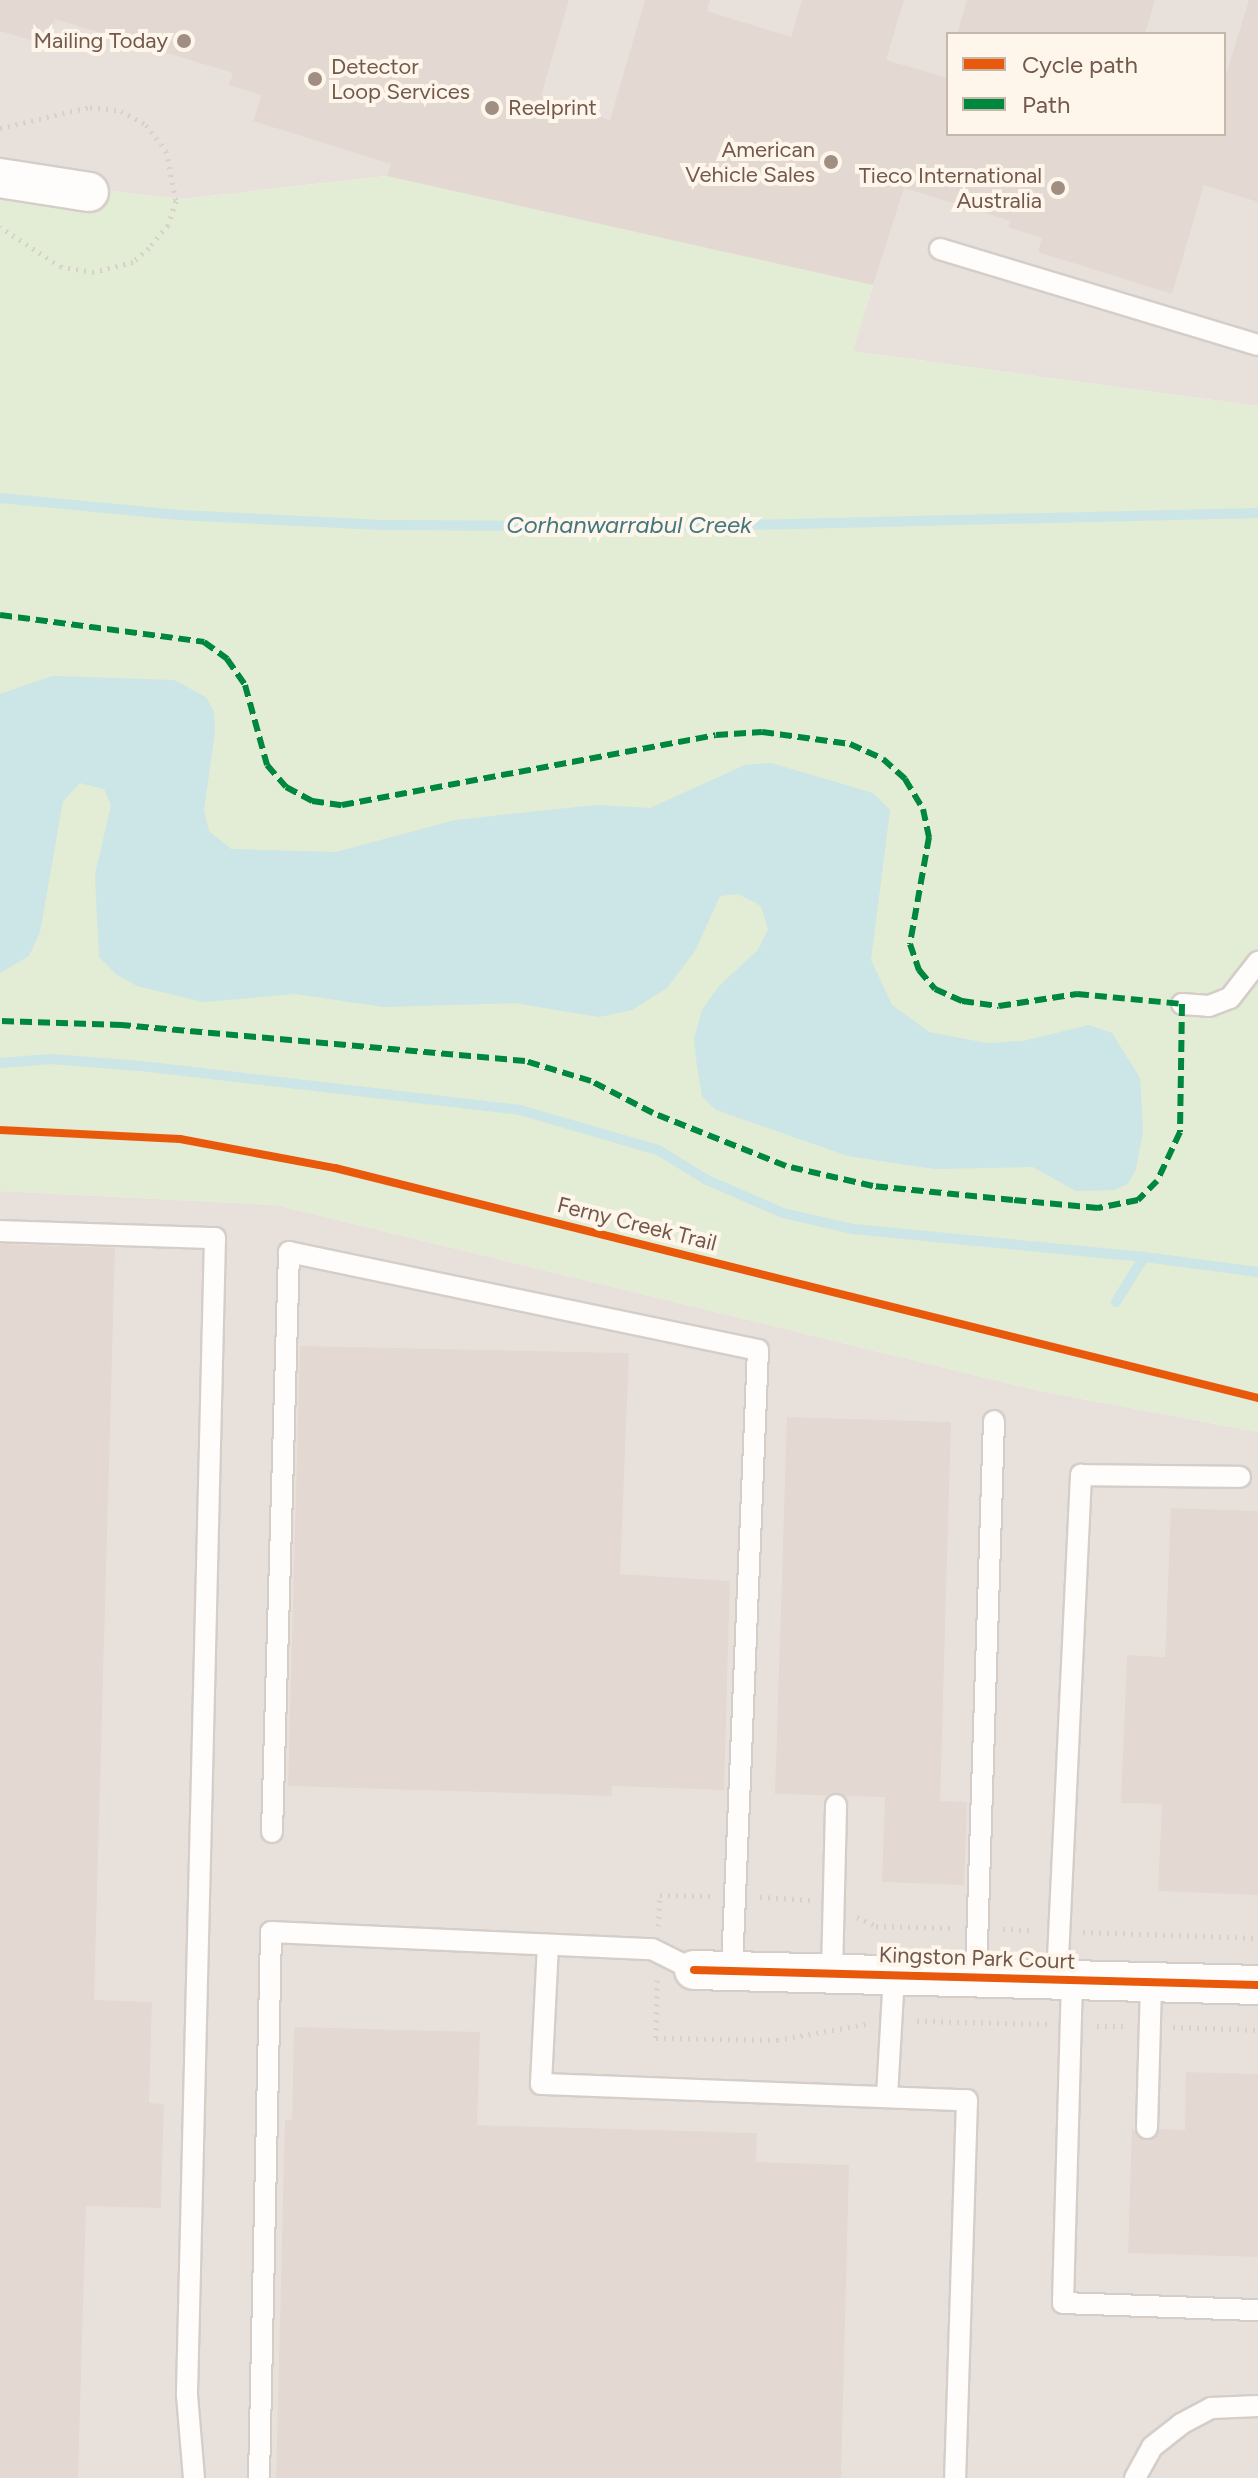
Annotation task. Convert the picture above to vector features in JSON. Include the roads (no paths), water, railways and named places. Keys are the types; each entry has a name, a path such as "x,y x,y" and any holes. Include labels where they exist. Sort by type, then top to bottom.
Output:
{"street":[{"path":"0,178 89,192"},
{"name":"Kingston Park Court","path":"694,1970 976,1975 1258,1985"}],"lane":[{"path":"940,249 1258,345"},
{"path":"1182,1004 1209,1006 1230,998 1258,962"},
{"path":"0,1231 215,1238 187,2395 194,2478"},
{"path":"272,1832 289,1252 758,1350 732,1969"},
{"path":"976,1975 994,1421"},
{"path":"1240,1477 1081,1475 1059,1931 1071,2025 1063,2303 1258,2310"},
{"path":"832,1972 836,1805"},
{"path":"259,2478 271,1932 657,1952 694,1970"},
{"path":"548,1945 541,2084 967,2100 955,2478"},
{"path":"887,2096 894,1973"},
{"path":"1147,2128 1151,1982"},
{"path":"1135,2478 1152,2447 1181,2424 1211,2408 1258,2406"}],"water":[{"path":"52,676 174,680 206,697 214,712 215,731 204,810 209,831 231,849 336,852 455,820 595,805 650,808 745,765 771,763 873,793 890,810 871,960 892,1005 929,1032 987,1043 1023,1041 1089,1025 1112,1033 1140,1078 1143,1131 1136,1169 1128,1184 1114,1190 1076,1191 1033,1167 934,1169 848,1156 716,1110 702,1096 697,1066 694,1039 702,1010 719,986 758,950 768,929 761,906 738,894 720,896 695,951 667,988 632,1010 599,1017 515,1003 383,1007 296,994 203,1002 137,986 117,975 99,957 95,875 111,805 104,789 80,783 63,801 40,932 29,956 0,973 0,694"}],"waterway":[{"name":"Corhanwarrabul Creek","path":"0,498 179,515 387,525 662,527 1258,513"},
{"path":"0,1063 51,1059 141,1066 520,1110 658,1150 707,1180 783,1213 853,1229 1144,1257"},
{"path":"1116,1302 1144,1257 1258,1272"}],"place":[{"name":"Mailing Today","path":"184,41"},
{"name":"Detector Loop Services","path":"315,79"},
{"name":"Reelprint","path":"492,108"},
{"name":"American Vehicle Sales","path":"831,162"},
{"name":"Tieco International Australia","path":"1058,188"}]}
